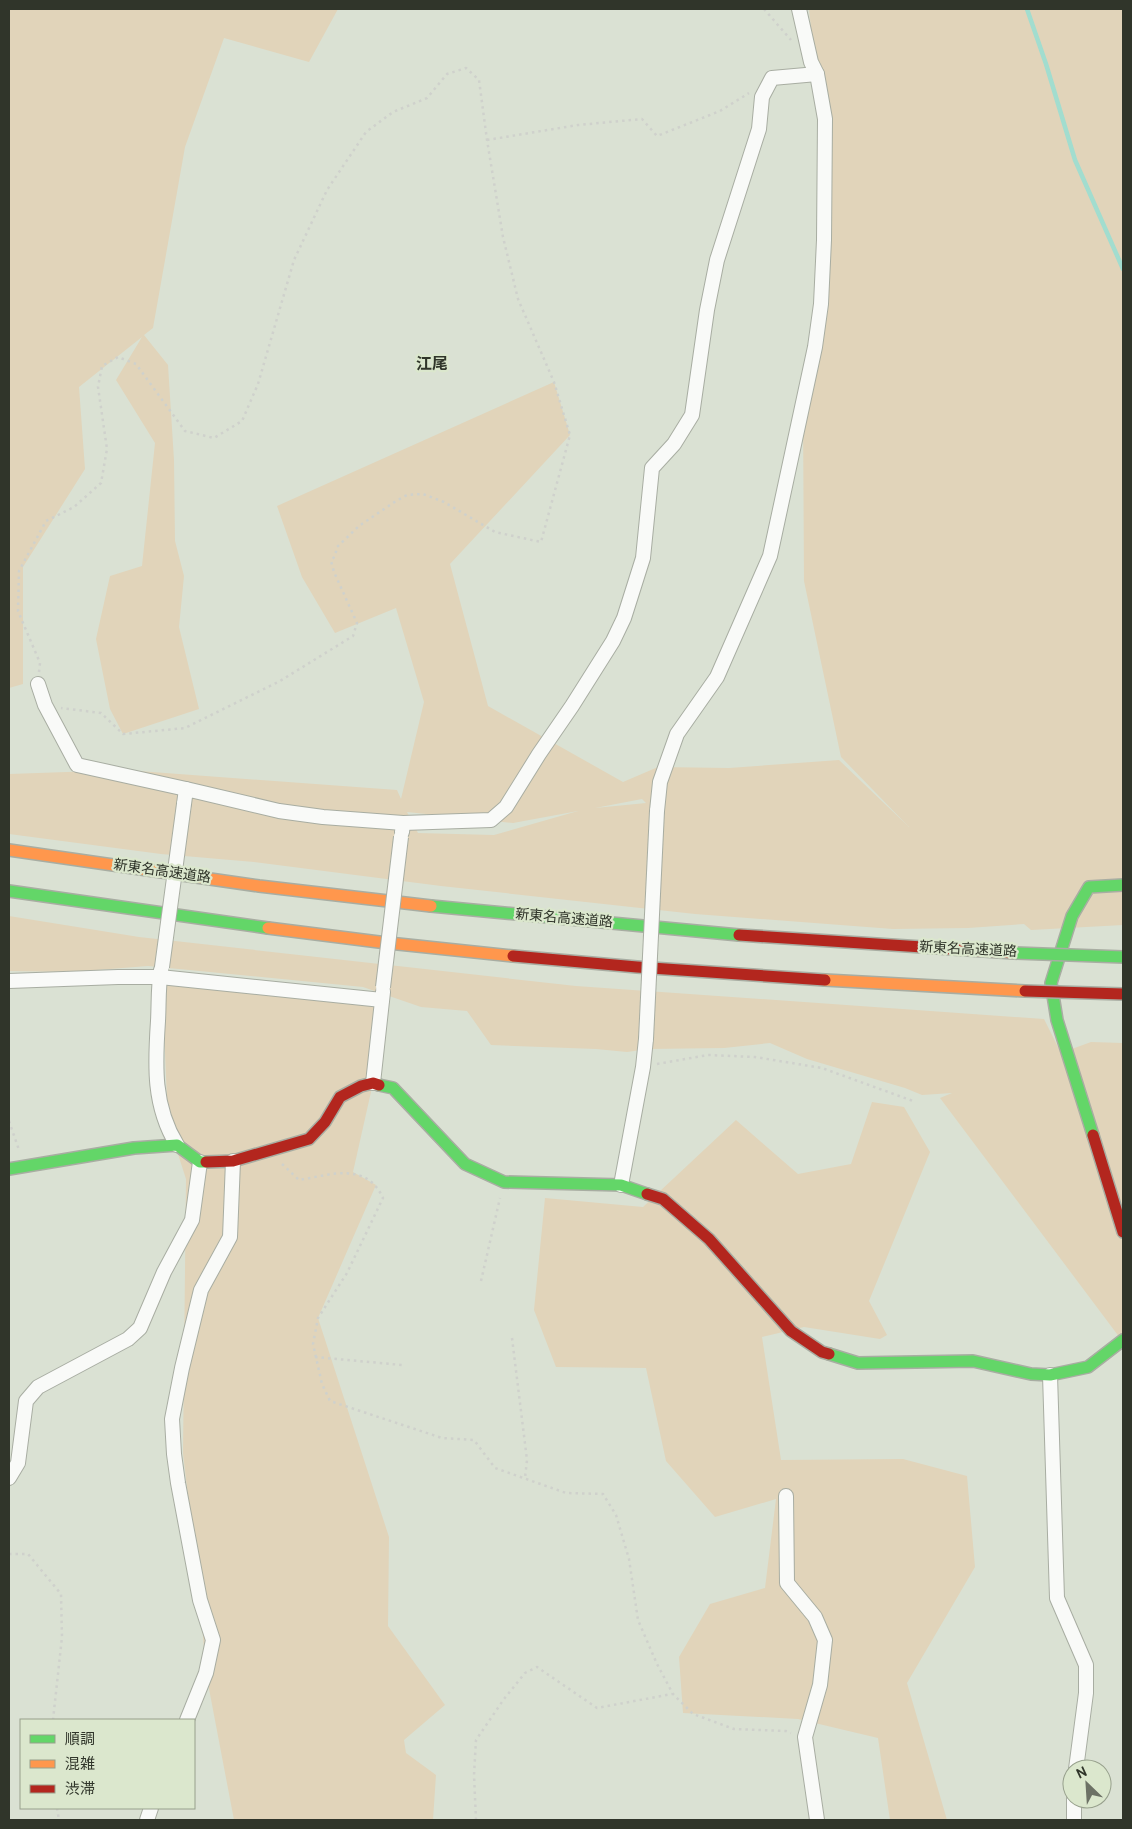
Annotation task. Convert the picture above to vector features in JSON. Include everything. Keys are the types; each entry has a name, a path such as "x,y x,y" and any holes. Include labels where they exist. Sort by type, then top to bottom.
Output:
{"main road":[{"name":"新東名高速道路","path":"9,850 232,882 544,918 872,946 1123,957"},
{"path":"1123,885 1089,887 1072,916 1062,942 1052,983 1058,1020 1123,1232"},
{"path":"9,891 405,945 542,958 793,978 1025,991 1123,994"},
{"path":"9,1169 134,1148 177,1146 200,1162 233,1162 309,1139 325,1122 340,1097 361,1086 373,1083 393,1088 466,1164 504,1182 622,1184 663,1199 709,1239 791,1331 822,1352 858,1363 974,1362 1031,1374 1050,1375 1088,1367 1123,1340"}],"street":[{"path":"622,1184 643,1067 646,1039 660,782 677,734 717,677 770,556 815,347 822,282 824,240 825,119 817,74 811,62 799,9"},
{"path":"38,684 45,706 77,766 279,810 323,817 404,823 491,820 506,807 613,641 624,618 643,558 652,468 674,444 692,416 707,310 717,260 759,129 762,97 772,78 817,74"},
{"path":"177,1146 167,1129 155,1068 161,972 186,789"},
{"path":"373,1083 404,823"},
{"path":"9,982 161,972 383,993"},
{"path":"9,1478 18,1463 26,1401 38,1387 128,1339 140,1328 164,1272 192,1220 200,1162"},
{"path":"187,1719 206,1673 214,1640 200,1600 178,1483 172,1419 201,1290 230,1237 233,1162"},
{"path":"1050,1375 1057,1598 1086,1665 1086,1693 1077,1759"},
{"path":"786,1496 786,1584 814,1617 825,1640 820,1685 805,1737 818,1820"}],"path":[{"path":"764,9 794,42"},
{"path":"38,684 40,663 18,611 19,571 46,521 74,506 101,483 107,449 98,387 102,366 118,357 136,364 185,431 214,438 242,421 258,384 294,260 327,190 366,132 393,112 427,98 447,74 466,68 479,80 503,237 518,299 554,382 570,434 541,542 495,532 444,502 423,494 407,495 396,500 359,526 337,548 332,561 334,572 357,623 353,636 280,681 185,728 124,734 101,713 45,706"},
{"path":"487,140 578,125 642,119 657,136 720,111 750,92"},
{"path":"643,1067 708,1055 756,1057 822,1068 913,1101"},
{"path":"268,1152 298,1180 353,1172 370,1180 379,1189 383,1198 347,1273 318,1318 312,1344 322,1384 330,1401 442,1438 474,1440 495,1468 566,1493 603,1494 616,1515 629,1558 638,1620 657,1664 673,1694 693,1714 734,1729 786,1731 805,1737"},
{"path":"481,1281 504,1182"},
{"path":"512,1338 527,1460 524,1478"},
{"path":"315,1357 402,1365"},
{"path":"9,1554 28,1554 61,1594 62,1637 53,1719"},
{"path":"476,1820 474,1775 476,1740 504,1699 525,1673 537,1667 597,1708 673,1694"}],"shaded area":[{"path":"9,9 338,9 309,62 224,38 185,147 153,328 144,335 168,365 174,460 175,541 184,576 179,627 199,709 123,734 110,709 96,639 110,576 142,566 155,443 116,380 142,337 79,387 85,469 23,567 23,684 9,688"},
{"path":"809,9 1123,9 1123,925 1031,930 1024,924 968,928 893,929 695,914 441,886 254,862 161,854 9,834 9,774 125,770 397,790 401,799 424,702 396,608 335,633 302,577 277,506 554,382 570,435 450,564 488,706 623,782 658,767 729,768 839,760 909,827 841,757 804,581 803,412 830,214","holes":["642,799 646,803 595,808","578,811 494,835 418,833 407,812 513,823"]},
{"path":"9,916 139,937 576,986 1044,1019 1061,1053 1091,1042 1123,1043 1123,1342 940,1098 952,1093 922,1095 905,1088 807,1059 770,1043 724,1048 648,1049 627,1052 491,1045 467,1011 421,1007 363,987 148,966 71,972 9,971"},
{"path":"162,983 382,1000 373,1083 353,1172 376,1185 318,1318 389,1537 388,1626 445,1705 404,1740 406,1753 436,1775 433,1820 234,1820 206,1673 200,1600 183,1453 186,1179 168,1123"},
{"path":"872,1102 904,1107 930,1152 869,1301 887,1335 880,1339 804,1327 762,1337 781,1460 903,1459 967,1476 975,1567 907,1683 947,1820 890,1820 878,1738 798,1719 683,1713 679,1657 710,1604 765,1588 776,1499 715,1517 666,1461 646,1368 556,1367 534,1310 545,1198 643,1207 736,1120 798,1174 851,1164"}],"waterway":[{"path":"1027,9 1075,160 1123,269"}],"traffic: fast":[{"path":"1093,1135 1057,1020 1051,983 1072,916 1089,887 1123,885"},
{"path":"9,891 268,928"},
{"path":"431,906 739,935"},
{"path":"1014,953 1123,957"},
{"path":"379,1085 393,1088 465,1164 504,1182 621,1185 647,1194"},
{"path":"9,1169 134,1148 177,1145 200,1162 206,1162"},
{"path":"829,1354 858,1363 973,1361 1031,1374 1050,1375 1088,1367 1123,1340"}],"traffic: slow":[{"path":"9,850 259,886 431,906"},
{"path":"268,928 513,956"},
{"path":"825,980 1025,991"}],"traffic: jam":[{"path":"739,935 1014,953"},
{"path":"513,956 825,980"},
{"path":"1025,991 1123,994"},
{"path":"206,1162 233,1161 309,1139 325,1122 340,1097 361,1086 373,1083 379,1085"},
{"path":"1093,1135 1123,1232"},
{"path":"647,1194 663,1199 709,1239 791,1331 822,1352 829,1354"}],"district":[{"name":"江尾","path":"432,365"}]}
